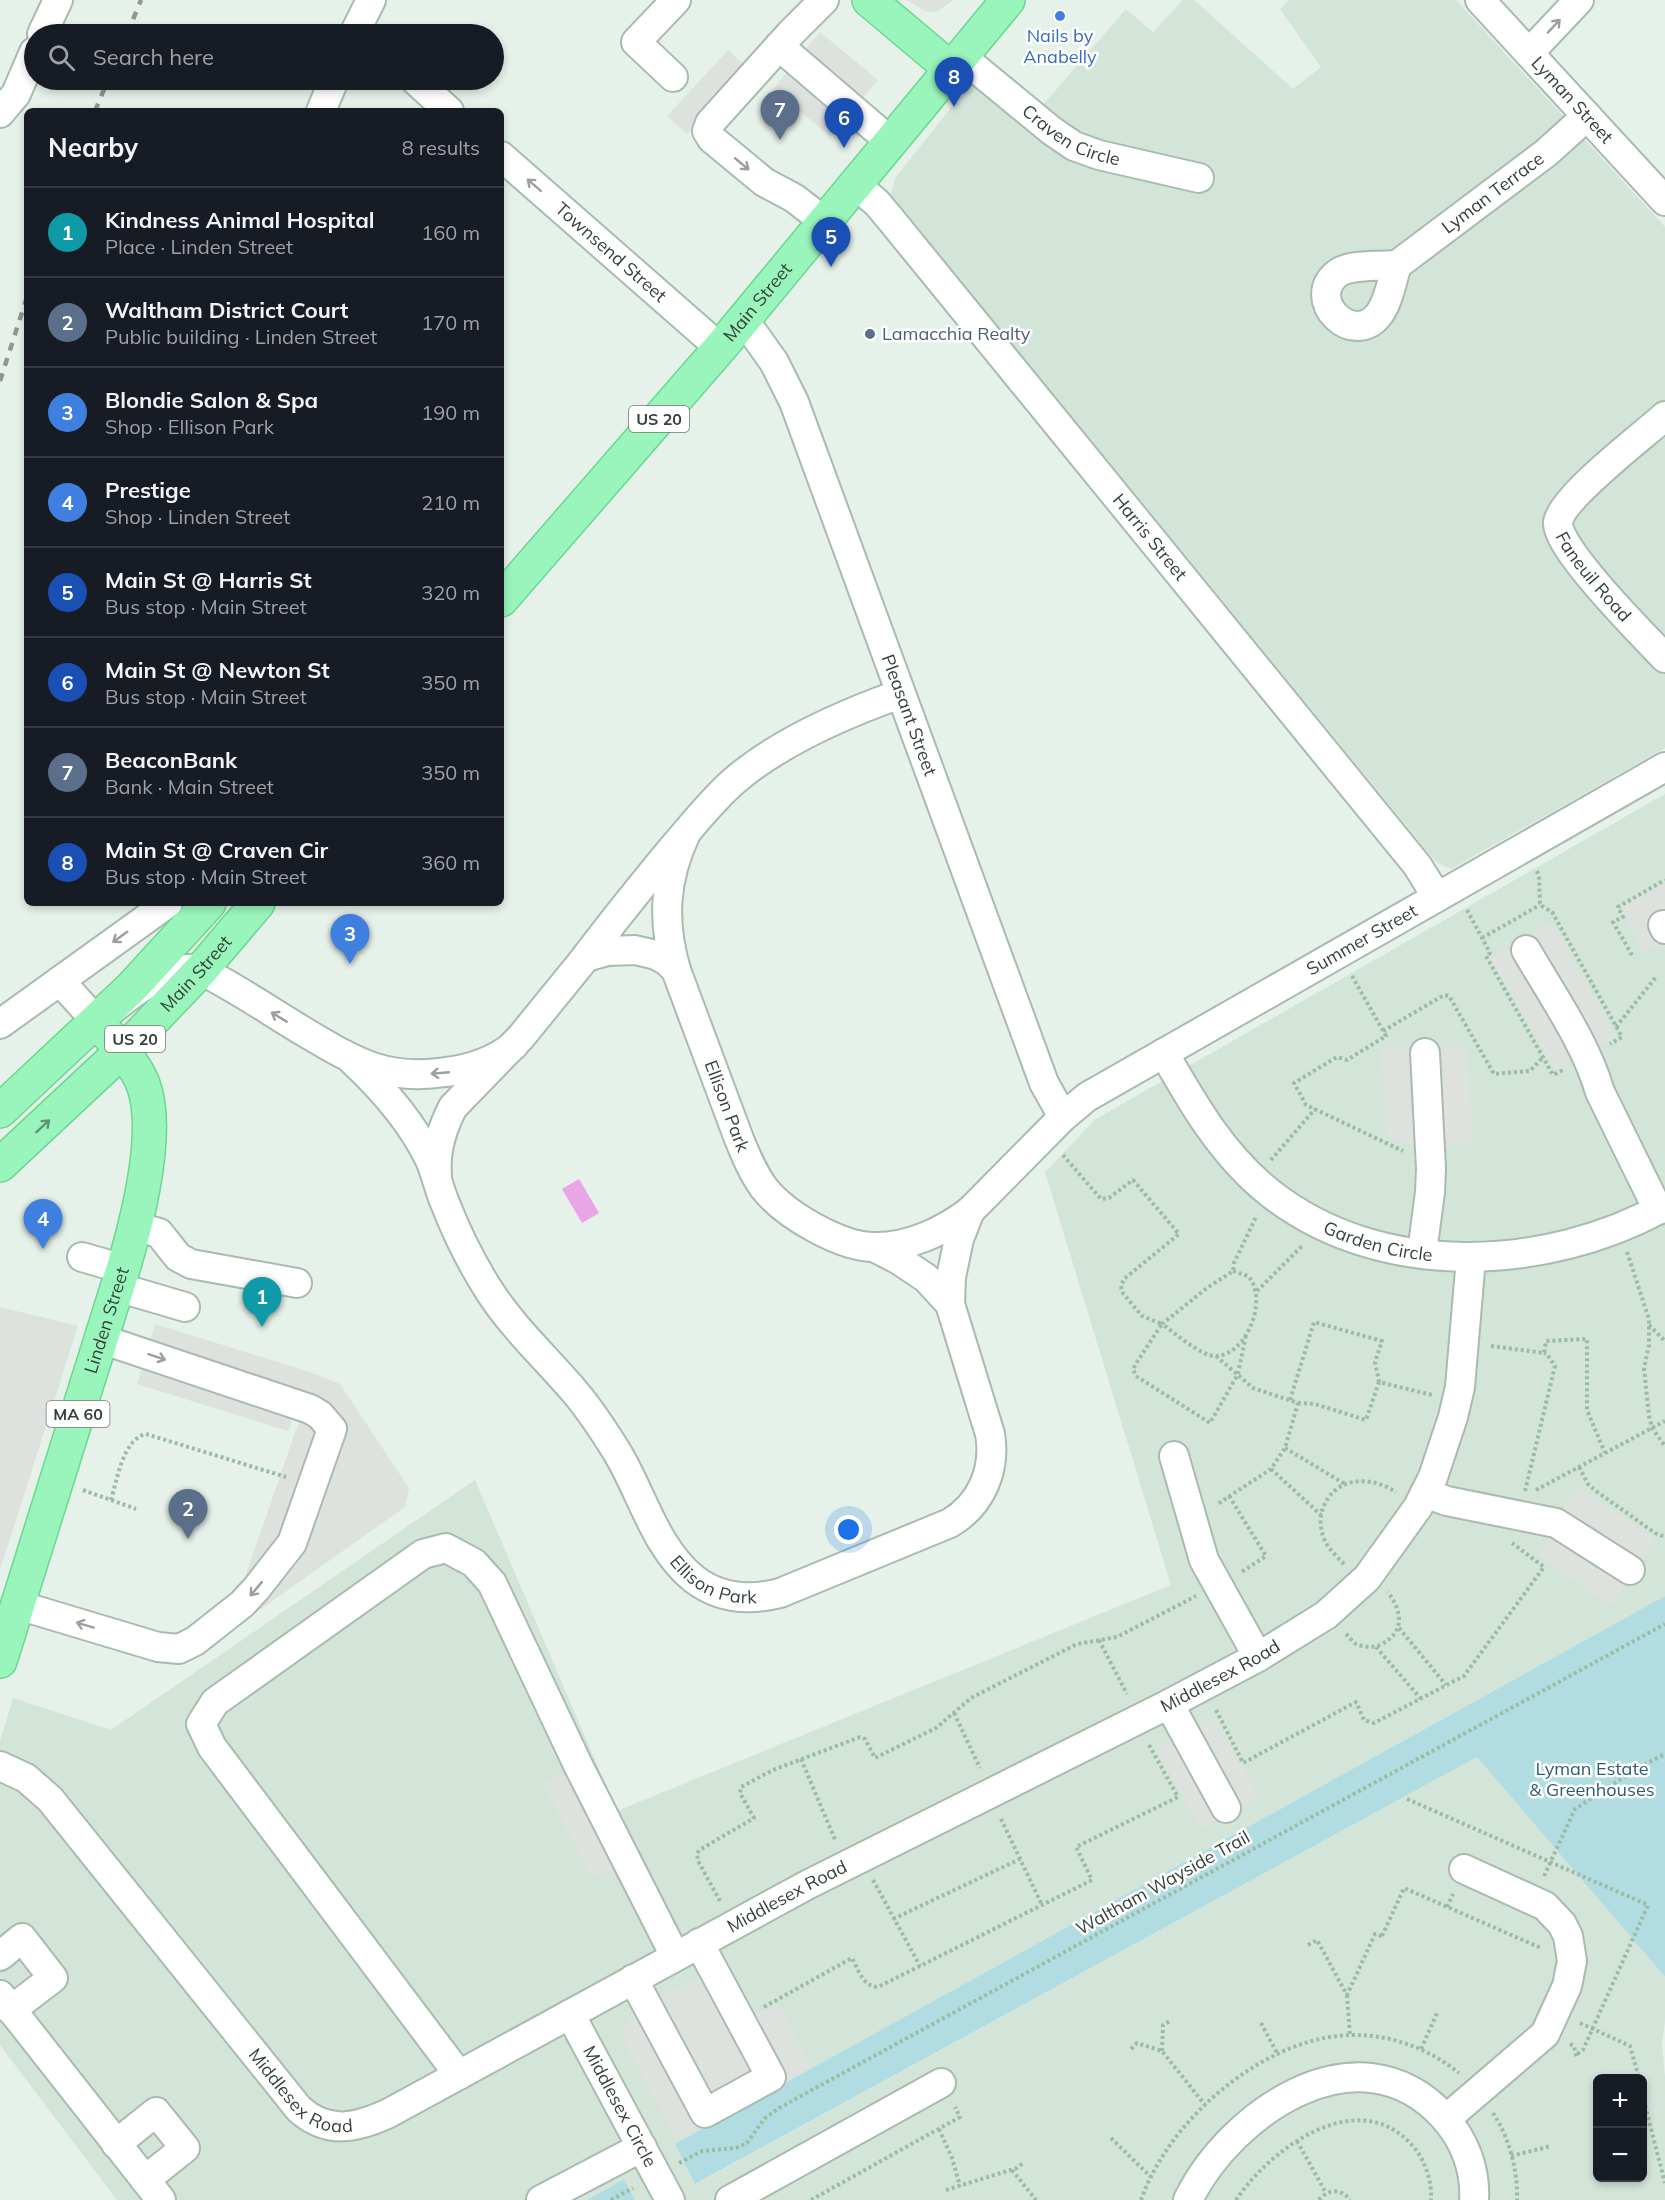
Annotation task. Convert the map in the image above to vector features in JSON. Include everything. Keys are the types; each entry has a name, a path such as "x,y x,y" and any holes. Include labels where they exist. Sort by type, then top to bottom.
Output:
{"main road":[{"path":"868,0 956,63"},
{"name":"Main Street","path":"506,586 744,320 1008,0"},
{"name":"Main Street","path":"0,1112 97,1022 206,906"},
{"name":"Main Street","path":"0,1166 122,1052 201,970 255,906"},
{"name":"Linden Street","path":"0,1661 120,1278 134,1226 146,1165 149,1134 148,1107 143,1084 122,1052 97,1022"}],"street":[{"path":"47,24 58,0"},
{"path":"361,24 371,0"},
{"path":"673,77 636,42 676,0"},
{"path":"824,0 779,45 710,123 707,131 712,139 769,186 794,198 825,222"},
{"name":"Lyman Street","path":"1480,0 1665,201"},
{"path":"1529,53 1579,0"},
{"path":"779,45 891,142"},
{"name":"Craven Circle","path":"956,63 1074,146 1099,156 1199,178"},
{"path":"0,113 16,94 24,75"},
{"path":"322,108 330,90"},
{"path":"426,90 446,108"},
{"name":"Lyman Terrace","path":"1397,265 1546,153 1587,117"},
{"name":"Townsend Street","path":"504,159 720,348"},
{"name":"Harris Street","path":"856,184 892,220 1417,865 1450,901"},
{"name":"Pleasant Street","path":"744,320 774,362 794,402 1044,1083 1063,1117"},
{"name":"Faneuil Road","path":"1665,416 1590,482 1566,508 1558,522 1561,536 1574,556 1665,658"},
{"name":"Ellison Park","path":"437,1180 436,1164 439,1146 446,1121 453,1107 513,1046 628,902 723,792 760,761 800,738 858,710 900,694"},
{"name":"Summer Street","path":"1063,1117 1087,1097 1164,1053 1450,901 1665,767"},
{"name":"Ellison Park","path":"686,833 674,861 667,895 669,936 676,970 739,1139 759,1181 773,1197 798,1218 828,1234 874,1247 899,1260 926,1278 950,1304"},
{"path":"0,1024 164,906"},
{"path":"586,957 608,951 635,950 656,955 668,961 676,970"},
{"path":"1526,950 1585,1053 1600,1092 1662,1208"},
{"path":"60,981 97,1022 135,992 165,975 185,968 201,970"},
{"name":"Ellison Park","path":"201,970 352,1060 388,1072 438,1074 477,1065 501,1055 513,1046"},
{"name":"Garden Circle","path":"1164,1053 1203,1119 1218,1139 1236,1161 1270,1194 1314,1221 1369,1243 1422,1253 1471,1258 1532,1252 1559,1247 1606,1232 1662,1208"},
{"path":"1422,1253 1430,1192 1431,1164 1425,1053"},
{"name":"Ellison Park","path":"352,1060 386,1095 410,1126 429,1159 456,1231 490,1292 522,1334 576,1393 596,1420 625,1465 662,1541 676,1562 703,1585 722,1594 754,1598 793,1588 958,1518 980,1494 989,1474 992,1446 987,1422 950,1304 951,1277 959,1239 970,1211"},
{"name":"Ellison Park","path":"874,1247 899,1245 947,1227 970,1211 1063,1117"},
{"path":"134,1226 159,1233 178,1257 191,1264 297,1283"},
{"path":"82,1257 120,1278 185,1307"},
{"name":"Middlesex Road","path":"0,1766 26,1778 50,1799 290,2099 308,2117 333,2126 346,2127 366,2123 389,2113 845,1864 1169,1704 1258,1657 1326,1615 1367,1578 1393,1544 1413,1494 1445,1446 1460,1387 1471,1258"},
{"path":"18,1605 158,1647 178,1649 195,1641 256,1590 292,1544 332,1429 320,1415 309,1409 101,1339"},
{"path":"1174,1456 1204,1560 1258,1657"},
{"path":"1413,1494 1556,1523 1630,1570"},
{"path":"459,2075 212,1747 201,1724 215,1702 423,1554 446,1548 474,1563 492,1583 578,1765 687,1950 771,2077 705,2113 633,1979"},
{"path":"1169,1704 1226,1808"},
{"path":"1446,2119 1545,2034 1567,1986 1572,1962 1568,1936 1562,1924 1545,1906 1464,1869"},
{"path":"0,1956 22,1938 53,1978 6,2003 116,2144 153,2190 185,2148 156,2112 116,2144"},
{"name":"Middlesex Circle","path":"570,2014 670,2200"},
{"path":"1188,2200 1210,2162 1249,2122 1271,2106 1316,2084 1352,2078 1389,2082 1423,2098 1446,2119 1460,2139 1468,2157 1474,2200"},
{"path":"730,2200 941,2083"},
{"path":"541,2200 642,2147"}],"path":[{"path":"1632,955 1613,922 1623,917 1618,907 1665,880"},
{"path":"1450,901 1482,938 1490,953 1486,956 1553,1075 1572,1065"},
{"path":"1482,938 1540,906"},
{"path":"1349,970 1386,1036 1347,1060 1336,1057 1294,1083 1306,1105 1431,1164"},
{"path":"1616,1027 1656,977"},
{"path":"1383,1031 1444,995 1449,996 1494,1074 1530,1071 1543,1057"},
{"path":"1269,1162 1315,1109"},
{"path":"1058,1150 1101,1199 1109,1198 1133,1180 1179,1234 1124,1279 1121,1286 1122,1292 1142,1316 1162,1324 1205,1353 1215,1356 1252,1388 1298,1403 1315,1404 1366,1420 1379,1382 1375,1362 1382,1341 1314,1322 1290,1400"},
{"path":"1233,1271 1248,1276 1253,1281 1257,1291 1256,1307 1246,1335 1238,1374 1210,1423 1136,1376 1135,1365 1162,1324 1207,1288 1233,1271 1234,1263 1258,1211"},
{"path":"1257,1291 1306,1241"},
{"path":"1625,1247 1649,1319 1649,1345 1644,1368 1649,1416 1652,1428 1665,1446"},
{"path":"1649,1325 1665,1341"},
{"path":"1215,1356 1232,1350 1246,1335"},
{"path":"1544,1353 1546,1341 1587,1340 1587,1410 1605,1453"},
{"path":"1488,1345 1544,1353 1555,1366 1524,1497 1665,1421"},
{"path":"1379,1382 1435,1396"},
{"path":"1193,1520 1271,1469 1285,1448 1298,1403"},
{"path":"111,1500 128,1447 136,1438 146,1434 313,1485"},
{"path":"1285,1448 1345,1484"},
{"path":"1579,1467 1588,1484 1596,1491 1655,1533 1665,1537"},
{"path":"1271,1469 1321,1515"},
{"path":"57,1480 136,1509"},
{"path":"1347,1567 1325,1542 1321,1527 1321,1515 1329,1496 1345,1484 1370,1481 1413,1494"},
{"path":"1229,1496 1266,1556 1231,1579"},
{"path":"1214,1706 1243,1762 1356,1702 1364,1720 1374,1723 1464,1676 1544,1567 1510,1541"},
{"path":"1386,1589 1397,1605 1399,1628 1446,1685"},
{"path":"723,1908 698,1861 698,1853 701,1848 754,1818 740,1793 741,1787 773,1770 860,1737 865,1739 875,1758 936,1728 971,1698 1066,1649 1077,1644 1117,1637 1199,1594"},
{"name":"Waltham Wayside Trail","path":"681,2162 702,2151 736,2148 747,2143 764,2119 779,2108 1665,1624"},
{"path":"1342,1630 1356,1644 1376,1647 1389,1640 1399,1628"},
{"path":"1099,1640 1130,1700"},
{"path":"1376,1647 1420,1699"},
{"path":"954,1713 983,1774"},
{"path":"757,2008 762,2008 852,1958 867,1984 873,1988 878,1987 1092,1880 1076,1846 1178,1797 1147,1742"},
{"path":"1533,1899 1575,1809 1636,1769 1665,1754"},
{"path":"801,1759 838,1845"},
{"path":"999,1815 1042,1905"},
{"path":"893,1919 1020,1859"},
{"path":"872,1879 920,1966"},
{"path":"1347,1995 1375,1934 1383,1937 1404,1888 1572,1962"},
{"path":"1308,1945 1317,1940 1347,1995 1350,2035"},
{"path":"1421,2049 1438,2012"},
{"path":"1162,2051 1163,2025 1170,2021"},
{"path":"1141,2200 1176,2136 1205,2104 1249,2070 1278,2055 1261,2024"},
{"path":"1131,2049 1137,2043 1162,2051 1205,2104"},
{"path":"1630,2046 1638,2074"},
{"path":"811,2200 960,2117 941,2083"},
{"path":"1647,2113 1665,2183"},
{"path":"1236,2200 1259,2170 1275,2156 1315,2131 1341,2121 1365,2121 1388,2127 1408,2141 1422,2160 1430,2183 1431,2200"},
{"path":"939,2129 952,2158 960,2186"},
{"path":"1111,2138 1151,2178"},
{"path":"1297,2141 1326,2193"},
{"path":"1511,2156 1551,2146"},
{"path":"946,2190 1011,2170 1023,2163"},
{"path":"1011,2170 1036,2200"},
{"path":"611,2200 633,2188"},
{"path":"1319,2200 1326,2193 1333,2191 1341,2192 1350,2200"},
{"path":"825,2192 828,2200"}],"shaded area":[{"path":"907,0 954,0 936,12 925,11"},
{"path":"1183,0 1194,0 1293,89 1321,67 1280,9 1289,0 1456,0 1665,227 1665,748 1451,869 1436,862 891,195 895,178 970,84 1024,127 1126,9 1153,32"},
{"path":"820,32 878,80 830,136 773,89"},
{"path":"728,50 747,68 687,134 667,116"},
{"path":"1665,794 1665,1596 675,2144 696,2184 1477,1757 1665,1977 1665,2020 1662,2045 1665,2077 1665,2200 635,2200 624,2179 587,2200 117,2200 0,2045 0,1742 13,1698 111,1730 475,1480 617,1811 1171,1585 1045,1172 1096,1119"},
{"path":"1665,882 1665,941 1643,953 1621,906"},
{"path":"1552,922 1617,1037 1555,1071 1490,957"},
{"path":"1468,1046 1472,1144 1411,1145 1386,1137 1381,1048"},
{"path":"579,1179 599,1213 582,1223 562,1189"},
{"path":"0,1307 78,1326 0,1570"},
{"path":"155,1324 310,1372 340,1384 409,1488 405,1507 254,1614 237,1600 304,1407 298,1405 288,1431 137,1384"},
{"path":"1578,1486 1656,1539 1611,1606 1538,1556 1562,1510"},
{"path":"1216,1716 1259,1797 1200,1829 1155,1747"},
{"path":"578,1765 626,1862 592,1879 543,1783"},
{"path":"723,1964 752,2012 758,2014 778,2004 812,2067 677,2142 627,2047 622,2030 630,2015 638,2008"}],"green space":[{"name":"Lyman Estate & Greenhouses","path":"1665,1596 1665,1977 1477,1757 695,2184 675,2144"},
{"path":"624,2179 635,2200 587,2200"}],"railway":[{"path":"131,24 141,0"},
{"path":"96,108 104,90"},
{"path":"0,381 24,306"}],"place":[{"name":"Nails by Anabelly","path":"1060,16"},
{"name":"Main St @ Craven Cir","path":"954,107"},
{"name":"BeaconBank","path":"780,140"},
{"name":"Main St @ Newton St","path":"844,148"},
{"name":"Main St @ Harris St","path":"831,267"},
{"name":"Lamacchia Realty","path":"870,334"},
{"name":"Blondie Salon & Spa","path":"350,964"},
{"name":"Prestige","path":"43,1249"},
{"name":"Kindness Animal Hospital","path":"262,1327"},
{"name":"Waltham District Court","path":"188,1539"}]}
